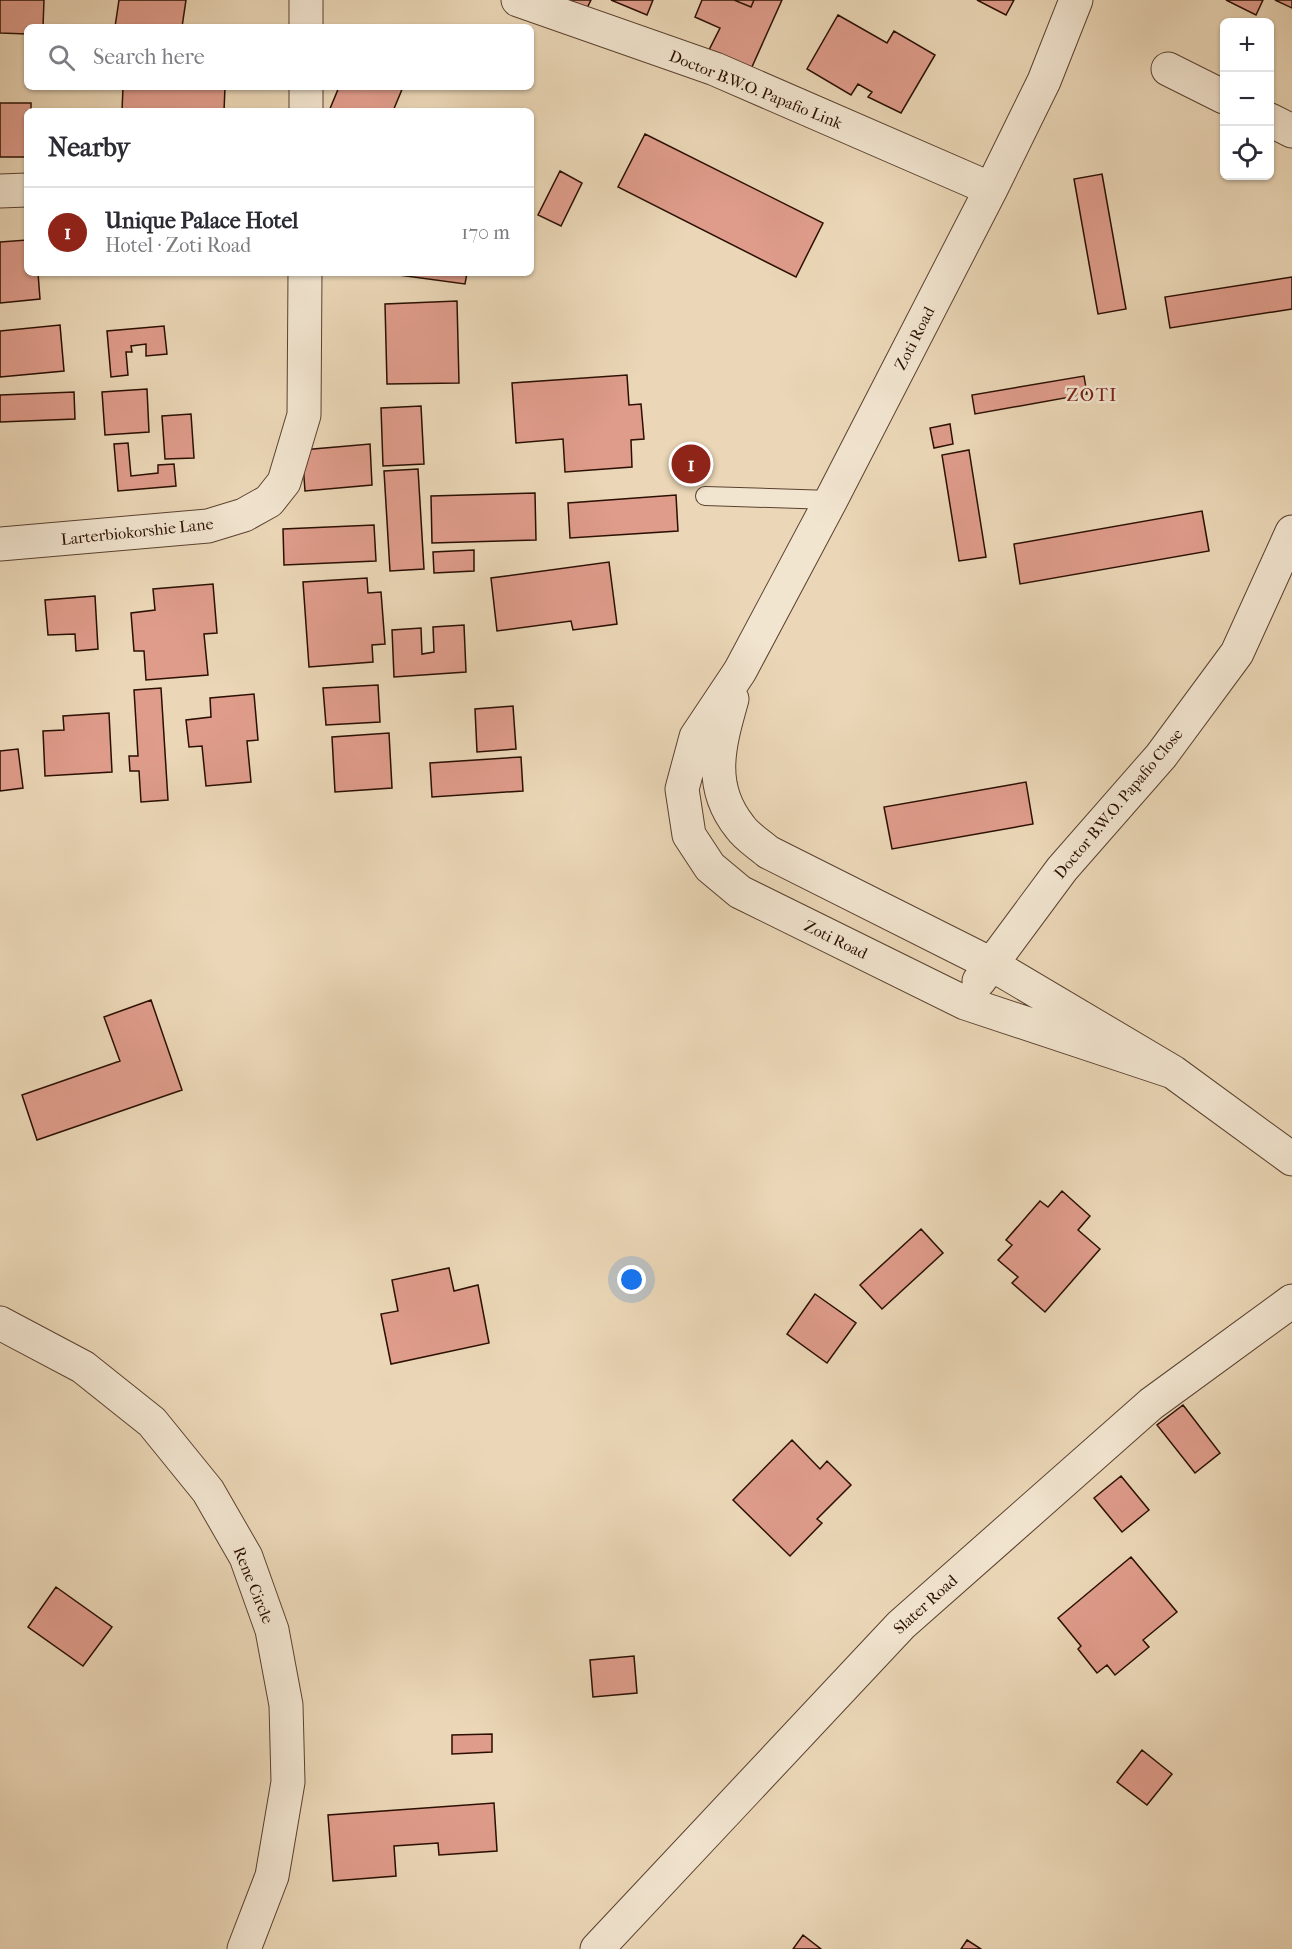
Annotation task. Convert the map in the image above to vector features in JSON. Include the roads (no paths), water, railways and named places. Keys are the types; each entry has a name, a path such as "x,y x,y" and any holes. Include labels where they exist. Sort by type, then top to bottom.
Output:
{"street":[{"path":"306,0 306,24"},
{"name":"Doctor B.W.O. Papafio Link","path":"518,0 715,69 991,189"},
{"name":"Zoti Road","path":"1077,0 1044,81 991,189 831,500 740,671 696,737 682,789 689,834 710,867 740,892 964,1003 1173,1072"},
{"path":"1168,69 1220,96"},
{"path":"306,90 306,108"},
{"path":"1274,122 1292,131"},
{"path":"0,191 24,190"},
{"name":"Larterbiokorshie Lane","path":"0,544 208,526 244,515 268,501 284,482 304,416 305,276"},
{"name":"Doctor B.W.O. Papafio Close","path":"964,1003 1062,869 1161,756 1237,653 1292,532"},
{"name":"Zoti Road","path":"740,671 719,748 720,790 740,828 768,852 991,964 1173,1072 1292,1159"},
{"name":"Slater Road","path":"597,1949 901,1624 1151,1404 1292,1301"},
{"name":"Rene Circle","path":"0,1323 83,1367 152,1422 208,1491 246,1557 274,1640 286,1705 288,1782 272,1876 244,1949"}],"lane":[{"path":"705,496 831,500"}],"place":[{"name":"Unique Palace Hotel","path":"691,464"}],"district":[{"name":"ZOTI","path":"1092,395"}]}
